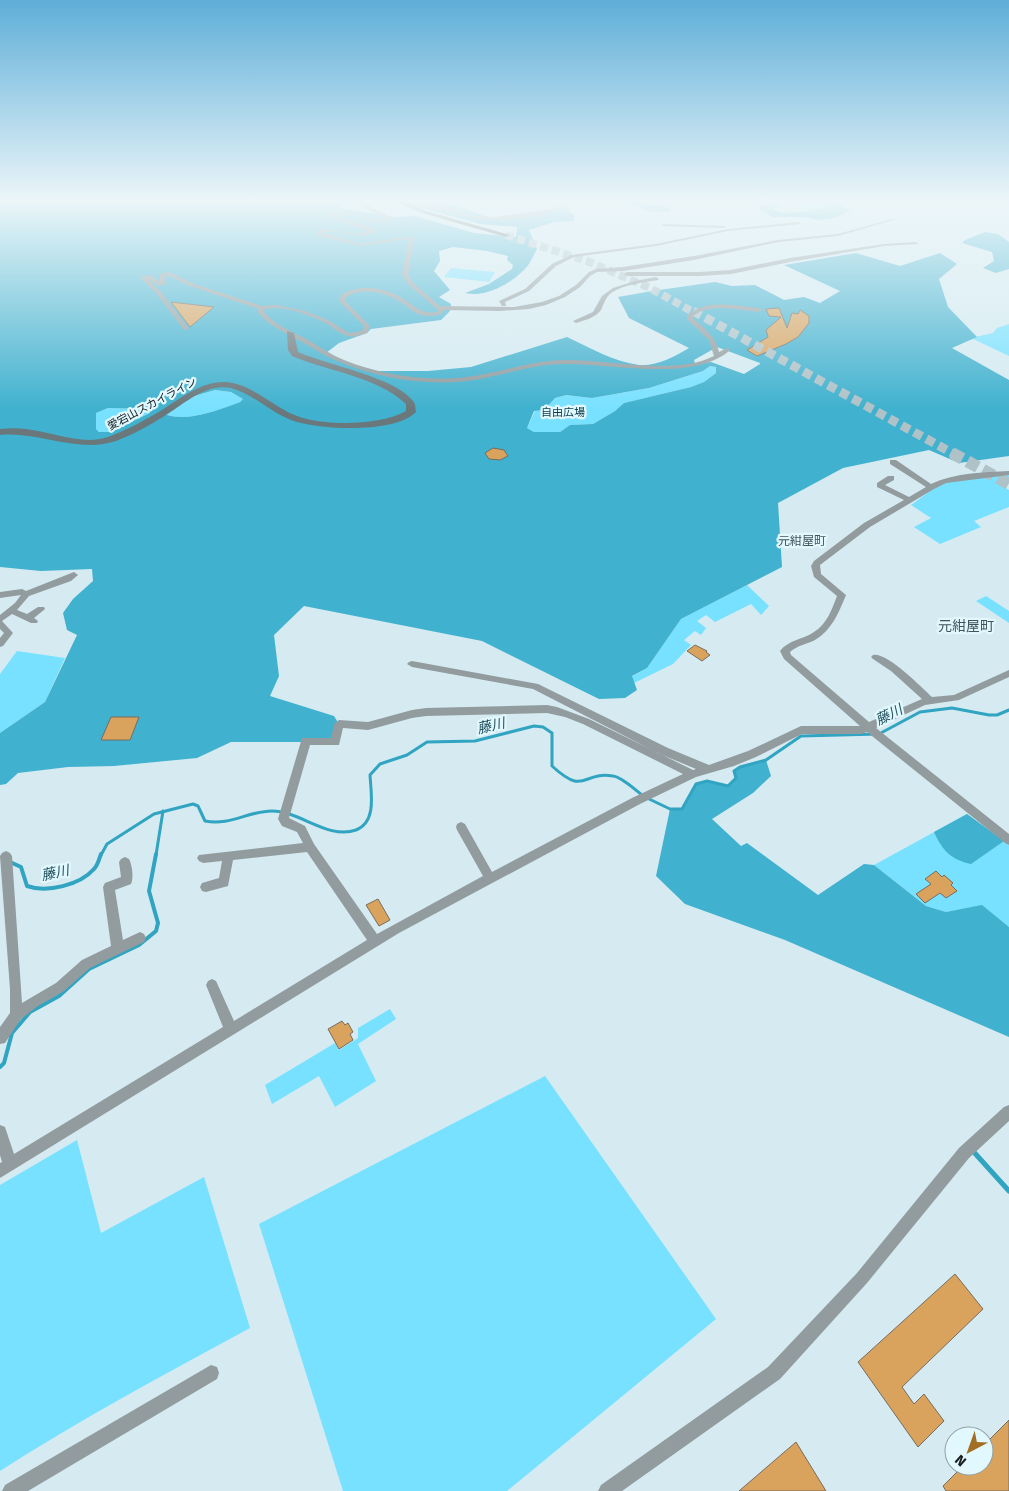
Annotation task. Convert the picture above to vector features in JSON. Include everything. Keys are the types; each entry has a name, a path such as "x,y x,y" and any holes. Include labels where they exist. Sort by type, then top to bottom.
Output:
{"main road":[{"name":"愛宕山スカイライン","path":"0,432 23,430 82,441 105,441 172,408 194,392 222,386 239,389 288,416 315,423 392,422 407,416 413,409 410,400 382,385 292,350 290,333"}],"street":[{"path":"186,329 159,292 143,277 148,276 159,284 163,283 162,275 166,273 192,286 262,308 279,306 327,322 338,330 351,335 365,332 367,326 342,300 343,296 348,292 357,289 388,294 426,315 439,313 441,310 410,283 405,274 406,270"},
{"path":"504,305 502,301 527,290 549,270"},
{"path":"438,308 517,309 542,304 558,298 578,286 591,272 610,270 617,274 731,272"},
{"path":"576,322 591,316 597,311 603,298 626,284 656,279 710,277 743,270"},
{"path":"421,292 428,292 441,302 481,307 534,302 542,304"},
{"path":"717,356 717,347 712,339 691,320 690,316 692,313 702,308 712,307 759,310"},
{"path":"262,308 260,311 262,315 311,347 342,362 427,380 466,379 514,368 553,363 587,362 675,366 709,361 727,350"},
{"path":"893,462 931,487"},
{"path":"1009,473 944,481 931,487 867,525 817,562 815,566 817,575 842,595 828,625 823,631 789,647 785,651 787,657 870,729 1009,840"},
{"path":"891,478 880,485 908,500"},
{"path":"0,619 12,611 26,594 68,579 74,575"},
{"path":"0,595 22,592 26,594"},
{"path":"12,611 31,620 41,609"},
{"path":"0,624 9,633 0,644"},
{"path":"876,657 894,669 930,701"},
{"path":"412,664 535,686 664,751 707,769"},
{"path":"0,1132 5,1168 375,941 636,801 693,774 730,763 801,730 870,729 924,702 956,698 1009,673"},
{"path":"375,941 310,847 301,829 286,823 285,813 306,741 335,742 339,724 368,726 415,713 530,709 562,711 693,774"},
{"path":"461,827 490,878"},
{"path":"202,858 310,847"},
{"path":"206,887 224,882 228,856"},
{"path":"6,862 16,989 16,1015"},
{"path":"118,949 109,887 127,880 124,862"},
{"path":"0,1038 16,1015 60,987 86,964 140,938"},
{"path":"212,985 232,1030"},
{"path":"607,1491 774,1373 862,1278 964,1153 1009,1112"},
{"path":"11,1491 212,1373"}],"green space":[{"path":"450,270 495,272 489,282 444,277"},
{"path":"1009,324 1009,356 971,338 993,333 997,328"},
{"name":"自由広場","path":"710,366 716,367 716,373 704,382 691,387 624,403 615,411 593,424 570,425 560,432 534,432 527,428 535,411 544,410 555,398 566,395 592,398 649,388 703,371"},
{"path":"215,390 231,392 243,399 240,402 201,415 180,417 162,413 184,399"},
{"path":"108,408 147,409 151,411 110,432 99,432 96,429 96,413"},
{"path":"1009,474 1009,482 1002,486 1009,490 1009,507 974,521 981,527 940,544 914,527 931,518 911,505 944,481"},
{"path":"747,585 769,606 761,615 751,604 715,622 706,615 697,621 706,628 701,635 695,631 684,640 691,645 673,664 634,683 631,677 647,668 681,619"},
{"path":"986,596 1009,611 1009,623 976,601"},
{"path":"17,651 65,658 45,702 0,733 0,674"},
{"path":"967,814 1009,845 1009,927 982,906 946,912 926,906 874,865"},
{"path":"390,1009 396,1019 358,1044 376,1081 335,1107 319,1076 272,1104 265,1085 335,1043 339,1050 358,1038 358,1028"},
{"path":"545,1076 716,1319 507,1491 343,1491 259,1224"},
{"path":"77,1140 101,1233 204,1177 250,1328 92,1415 0,1471 0,1185"}],"shaded area":[{"path":"0,270 435,270 434,271 450,290 439,297 451,304 450,311 441,320 371,329 367,333 339,343 326,353 343,362 377,371 428,371 471,367 567,337 620,361 639,365 658,363 689,348 629,318 618,297 715,282 732,286 755,285 784,300 804,297 820,303 840,291 794,270 950,270 939,279 948,307 977,337 952,348 1009,380 1009,456 959,463 929,450 843,468 778,503 782,567 681,619 647,668 632,676 637,690 625,698 599,699 482,641 304,606 274,635 279,676 270,696 334,716 339,724 335,742 231,742 197,758 114,766 68,767 18,773 6,784 0,785 0,733 45,702 77,635 67,630 63,613 73,599 93,581 92,569 41,571 0,567","holes":["717,347 760,363 760,364 744,374 711,362 695,364 694,360","710,366 716,367 716,373 704,382 691,387 624,403 615,411 593,424 570,425 560,432 534,432 527,428 534,411 544,410 555,398 566,395 592,398 649,388 703,371","215,390 231,392 243,399 240,402 201,415 180,417 162,413 184,399","108,408 147,409 151,410 150,413 110,432 99,432 96,429 96,413"]},
{"path":"511,270 524,270 505,285 489,292 465,293 489,284"},
{"path":"987,270 1007,270 996,273"},
{"path":"766,760 771,776 753,793 712,819 741,846 747,843 818,895 864,864 874,865 926,906 946,912 982,905 1009,927 1009,1037 785,940 685,904 656,876 670,809 682,809 696,784 707,781 728,786 736,778 734,771 740,767"},
{"path":"967,814 1004,841 971,864 958,860 948,853 940,844 934,832"}],"building":[{"path":"171,302 214,307 190,327"},
{"path":"779,308 787,328 792,313 798,314 800,310 809,316 809,323 798,337 786,344 757,356 747,350 768,337 766,330 781,317 769,316 766,309"},
{"path":"493,448 504,450 508,456 500,460 489,459 485,453"},
{"path":"695,645 707,651 710,655 702,661 687,651"},
{"path":"111,717 139,717 130,740 101,740"},
{"path":"936,871 953,883 951,885 957,891 946,898 940,893 925,903 916,894 931,884 925,879"},
{"path":"378,899 390,920 379,926 366,905"},
{"path":"342,1021 345,1025 348,1023 353,1032 350,1034 353,1040 339,1049 328,1029"},
{"path":"955,1274 983,1309 902,1387 914,1404 924,1394 944,1421 918,1447 858,1362"},
{"path":"1009,1420 1009,1491 946,1491 943,1486 953,1476 994,1476 994,1435"},
{"path":"796,1442 826,1491 739,1491"}],"waterway":[{"name":"藤川","path":"647,798 670,809 682,809 696,784 707,781 728,786 736,778 734,771 740,767 766,760 801,736 879,734 920,712 952,708 997,715 1009,710"},
{"name":"藤川","path":"163,812 193,804 198,806 205,821 223,822 255,813 272,811 293,815 335,831 346,832 356,830 363,826 370,814 372,798 370,775 380,764 407,755 427,742 475,741 534,726 543,727 552,733 552,766 563,775 571,780 578,781 603,775 617,777 642,795"},
{"name":"藤川","path":"101,855 107,844 154,814 163,812"},
{"path":"156,855 163,812"},
{"name":"藤川","path":"10,862 21,867 27,886 44,889 63,886 88,875 97,866 101,854"},
{"path":"0,1067 4,1063 12,1033 30,1012 59,996 89,969 139,945 156,931 158,923 149,891 156,854"},
{"path":"972,1150 1009,1191"}],"tunnel":[{"path":"607,270 650,288 695,313"},
{"path":"693,311 954,454"},
{"path":"952,453 1009,484"}],"district":[{"name":"元紺屋町","path":"802,541"},
{"name":"元紺屋町","path":"966,626"}]}
